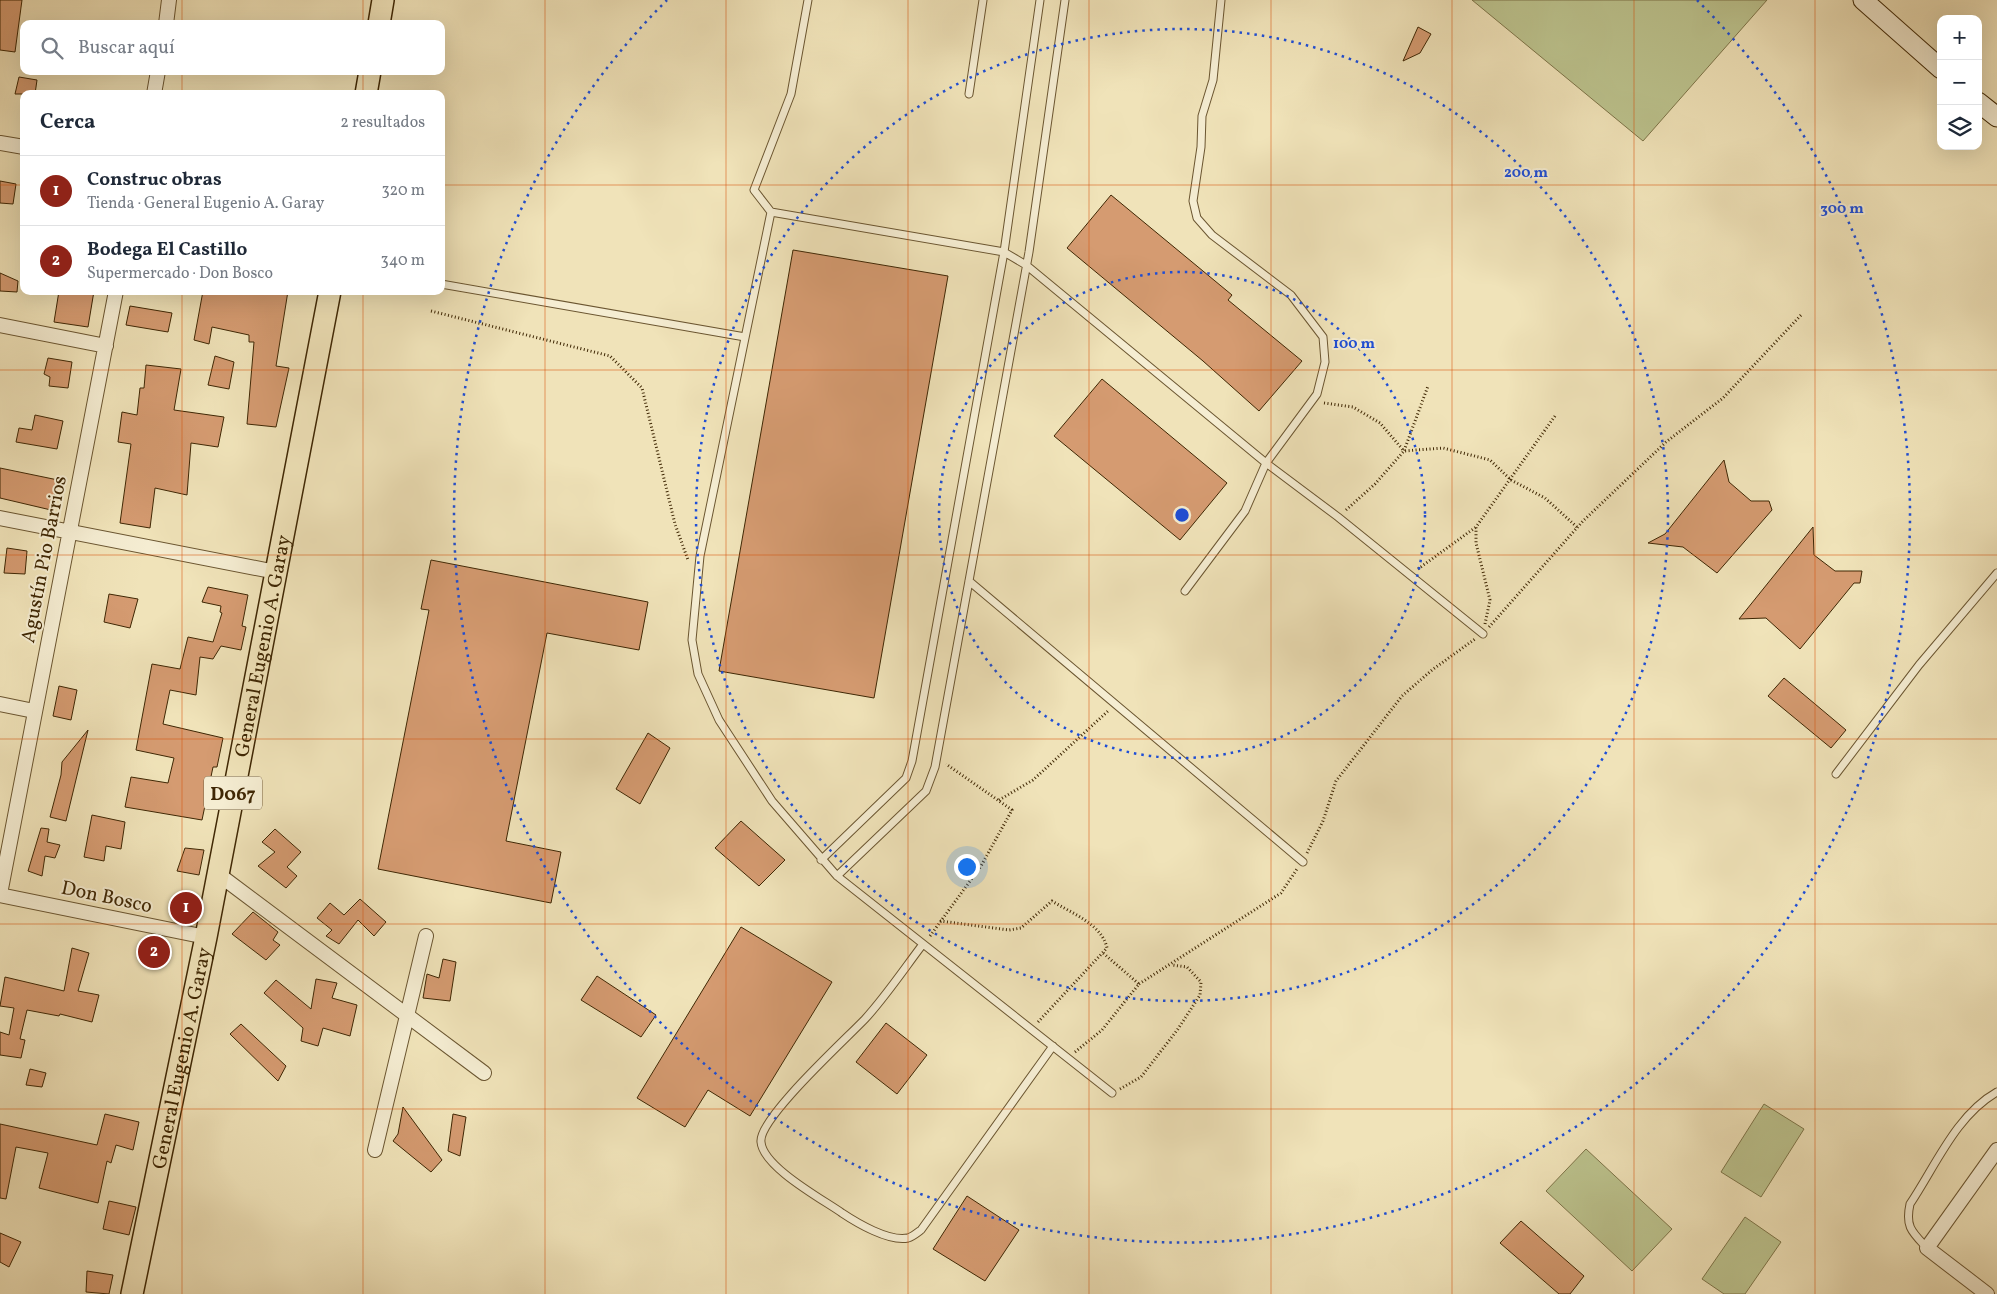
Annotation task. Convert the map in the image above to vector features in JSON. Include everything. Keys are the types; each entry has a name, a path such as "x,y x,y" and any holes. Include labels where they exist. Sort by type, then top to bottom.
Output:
{"main road":[{"path":"380,20 383,0"},
{"path":"1862,0 1937,66"},
{"path":"367,90 369,75"},
{"path":"1982,105 1997,117"},
{"name":"General Eugenio A. Garay","path":"132,1294 206,937 329,295"}],"street":[{"path":"166,20 169,0"},
{"path":"155,90 157,75"},
{"path":"0,143 20,146"},
{"name":"Agustín Pio Barrios","path":"0,894 115,295"},
{"path":"0,325 106,346"},
{"path":"0,518 276,572"},
{"path":"0,704 34,711"},
{"path":"218,874 484,1074"},
{"name":"Don Bosco","path":"0,894 206,937"},
{"path":"375,1150 426,936"},
{"path":"1987,1294 1927,1248 1997,1150"}],"lane":[{"path":"808,0 791,94 754,190 771,212 1004,252 1026,265 1266,463 1338,517 1483,634"},
{"path":"969,94 983,0"},
{"path":"821,860 906,778 912,761 1004,252 1040,0"},
{"path":"837,876 926,791 937,757 1026,265 1065,0"},
{"path":"1185,591 1245,511 1266,463 1317,394 1325,362 1323,337 1291,295 1212,234 1197,218 1193,201 1201,147 1202,116 1213,80 1221,0"},
{"path":"771,212 700,556 692,640 698,674 719,720 756,777 772,801 821,860 837,876 1112,1093"},
{"path":"445,285 745,337"},
{"path":"1836,774 1919,665 1997,572"},
{"path":"969,582 1303,862"},
{"path":"923,944 865,1019 816,1067 765,1127 760,1141 765,1156 785,1174 861,1226 898,1238 909,1238 921,1230 1053,1046"},
{"path":"1927,1248 1909,1228 1907,1218 1910,1204 1967,1118 1983,1100 1997,1092"}],"path":[{"path":"431,311 610,356 642,388 675,524 697,584"},
{"path":"1068,1058 1102,1030 1139,984 1281,893 1303,862 1323,821 1336,780 1402,696 1432,670 1483,634 1578,528 1666,442 1723,398 1802,314"},
{"path":"1338,517 1375,484 1404,451 1428,386"},
{"path":"1317,394 1326,404 1353,407 1380,423 1404,451"},
{"path":"1410,575 1476,527 1511,480 1554,416"},
{"path":"1404,451 1443,448 1490,460 1511,480 1545,498 1578,528"},
{"path":"1476,527 1476,543 1490,600 1483,634"},
{"path":"999,800 1033,780 1116,704"},
{"path":"923,944 981,866 1012,810 937,757"},
{"path":"940,922 1009,930 1021,928 1052,901 1090,924 1105,939 1107,948 1031,1029"},
{"path":"1102,954 1139,984"},
{"path":"1112,1093 1141,1077 1178,1029 1200,996 1200,982 1187,968 1171,965"}],"green space":[{"path":"1472,0 1767,0 1643,141"},
{"path":"1764,1104 1804,1129 1761,1197 1721,1172"},
{"path":"1586,1149 1672,1229 1632,1271 1546,1191"},
{"path":"1745,1217 1781,1242 1745,1294 1724,1294 1702,1279"}],"building":[{"path":"0,0 22,0 15,52 0,50"},
{"path":"1418,27 1431,34 1420,53 1403,61"},
{"path":"19,77 37,80 36,90 20,90 20,94 15,94"},
{"path":"0,181 16,184 13,204 0,203"},
{"path":"1111,195 1232,295 1228,300 1302,361 1259,411 1203,361 1067,248"},
{"path":"793,250 948,276 874,698 719,671"},
{"path":"0,273 18,281 17,292 0,291"},
{"path":"58,295 93,295 88,327 54,322"},
{"path":"202,295 287,295 276,366 289,368 276,427 247,424 254,342 249,342 249,335 212,327 209,344 194,340"},
{"path":"130,306 172,313 168,332 126,325"},
{"path":"215,356 234,362 229,389 208,385"},
{"path":"48,358 72,362 68,388 49,386 50,377 44,374"},
{"path":"146,365 181,369 174,410 224,417 218,447 191,443 187,495 155,488 150,528 120,523 131,444 118,442 122,412 137,415 140,388 144,388"},
{"path":"1102,379 1227,483 1180,540 1054,436"},
{"path":"35,415 63,421 57,449 16,442 19,428 32,430"},
{"path":"1724,460 1729,482 1751,501 1769,501 1772,510 1717,573 1683,547 1648,543 1665,534"},
{"path":"0,468 58,480 51,510 0,498"},
{"path":"1813,527 1814,555 1835,571 1862,571 1860,583 1854,583 1800,649 1766,618 1739,619"},
{"path":"7,548 27,551 25,574 4,573"},
{"path":"431,560 648,602 639,650 547,633 506,841 561,852 551,903 378,869 429,610 421,609"},
{"path":"208,587 248,595 242,626 246,627 241,650 221,646 213,659 200,657 196,695 170,690 163,724 223,738 217,767 213,767 202,820 125,807 131,777 168,783 174,758 136,750 152,664 180,669 188,637 213,642 222,613 220,612 221,606 202,602"},
{"path":"109,594 138,599 130,628 104,622"},
{"path":"1784,678 1846,730 1831,748 1768,696"},
{"path":"59,686 77,690 71,720 53,716"},
{"path":"88,730 66,821 50,817 61,775 62,762"},
{"path":"648,733 670,748 640,804 616,789"},
{"path":"92,815 125,822 121,849 106,846 104,861 84,857"},
{"path":"741,821 785,860 759,886 715,848"},
{"path":"41,828 49,829 47,842 60,845 55,858 45,856 42,876 28,871"},
{"path":"275,829 301,852 287,867 297,876 286,888 258,866 275,852 262,842"},
{"path":"185,848 204,850 199,875 177,871"},
{"path":"360,899 386,922 374,936 358,920 339,944 326,936 332,930 317,918 330,903 344,915"},
{"path":"253,912 278,932 273,940 280,945 266,960 232,934"},
{"path":"741,927 832,982 750,1116 708,1090 685,1127 637,1098"},
{"path":"145,944 167,949 164,961 142,956"},
{"path":"72,948 89,953 78,991 99,995 92,1022 60,1014 59,1016 27,1010 20,1039 25,1040 21,1058 0,1055 0,1032 9,1035 14,1008 0,1006 5,977 64,991"},
{"path":"443,959 456,962 450,1001 423,998 427,974 439,978"},
{"path":"597,976 656,1015 641,1037 581,1000"},
{"path":"316,979 337,983 332,998 357,1005 350,1036 323,1028 318,1046 301,1041 303,1028 264,993 276,980 311,1009"},
{"path":"886,1023 927,1055 897,1094 856,1062"},
{"path":"241,1024 286,1066 278,1081 230,1034"},
{"path":"30,1069 46,1073 42,1087 26,1085"},
{"path":"403,1107 442,1160 431,1172 393,1141 398,1134"},
{"path":"105,1114 139,1122 133,1150 116,1145 111,1163 107,1161 98,1203 39,1188 48,1153 16,1147 6,1199 0,1198 0,1124 97,1145"},
{"path":"453,1114 466,1117 460,1156 448,1151"},
{"path":"967,1196 1019,1230 985,1281 933,1249"},
{"path":"109,1201 136,1207 129,1235 103,1229"},
{"path":"1521,1221 1584,1276 1570,1294 1559,1294 1500,1243"},
{"path":"0,1233 21,1242 9,1267 0,1262"},
{"path":"87,1271 113,1275 109,1294 86,1292"}],"place":[{"name":"Construc obras","path":"186,908"},
{"name":"Bodega El Castillo","path":"154,952"}]}
